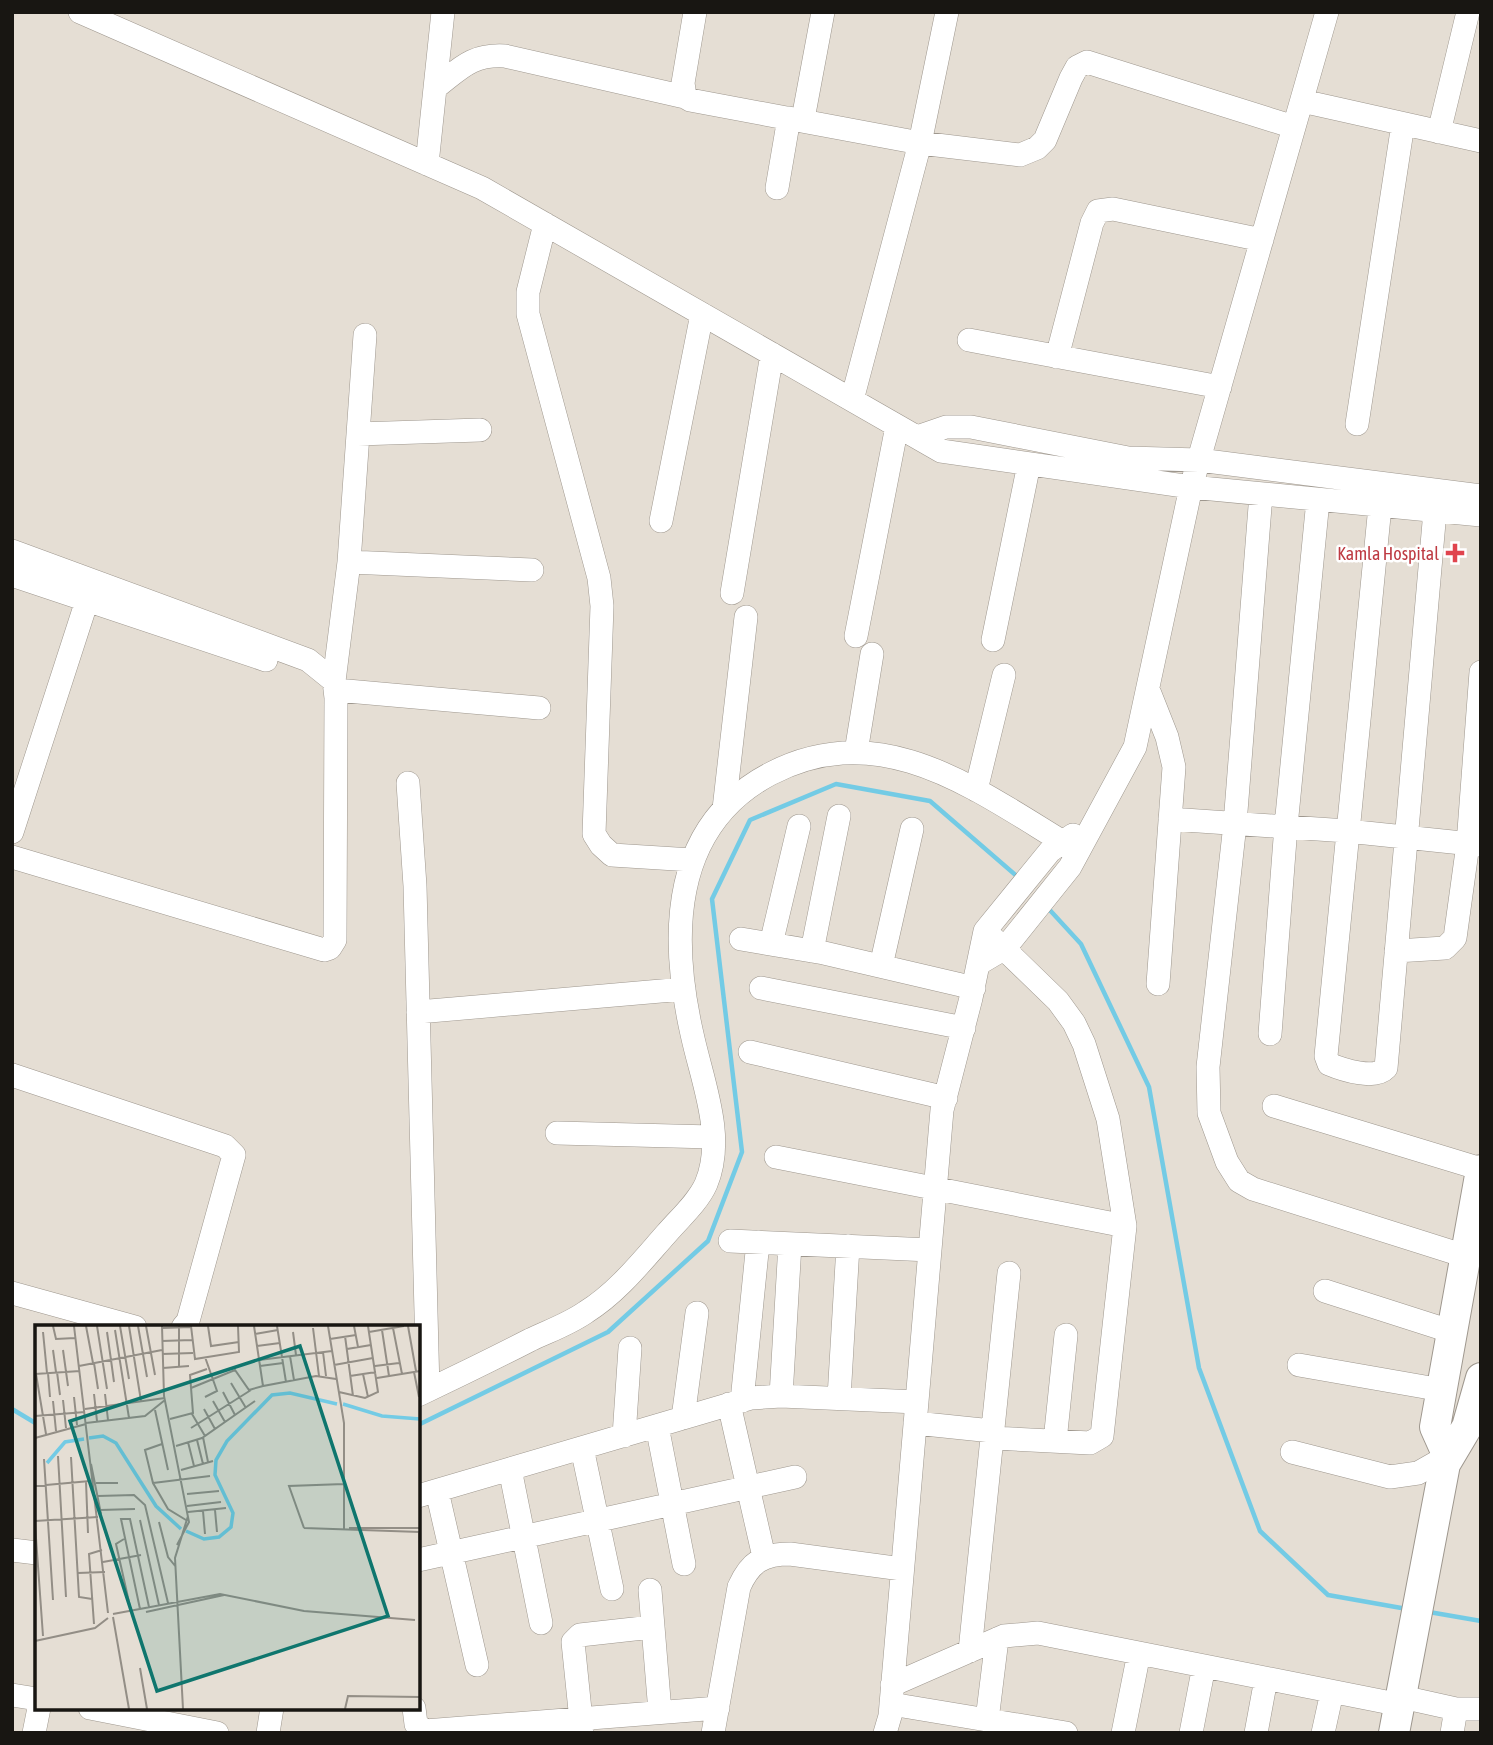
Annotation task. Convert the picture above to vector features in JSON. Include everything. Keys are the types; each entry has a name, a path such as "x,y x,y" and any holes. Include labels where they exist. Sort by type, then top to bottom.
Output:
{"main road":[{"path":"1447,1460 1435,1427 1481,1169"},
{"path":"1400,1705 1447,1460 1467,1427 1481,1378"}],"street":[{"path":"80,12 482,188 941,451 1191,487 1481,515"},
{"path":"427,164 443,12"},
{"path":"685,97 683,83 695,12"},
{"path":"777,188 823,12"},
{"path":"852,400 920,143 947,12"},
{"path":"978,964 1010,940 1070,867 1135,747 1191,487 1327,12"},
{"path":"1439,132 1468,12"},
{"path":"435,88 478,57 498,55 685,97 920,143 1020,155 1037,148 1045,140 1071,78 1077,67 1087,62 1294,127"},
{"path":"1302,102 1481,141"},
{"path":"1357,424 1403,124"},
{"path":"1057,357 1092,223 1098,211 1113,209 1262,240"},
{"path":"545,224 528,292 527,314 598,578 602,606 594,834 612,855 692,860"},
{"path":"661,521 702,314"},
{"path":"12,857 324,950 330,948 335,940 331,681 349,562 365,335"},
{"path":"969,340 1220,387"},
{"path":"732,593 772,354"},
{"path":"907,431 971,427 1128,458 1199,460 1481,496"},
{"path":"358,434 480,430"},
{"path":"856,636 907,431"},
{"path":"993,640 1029,464"},
{"path":"1261,494 1235,824 1208,1067 1209,1112 1227,1163 1239,1181 1253,1189 1465,1256"},
{"path":"1270,1034 1286,826 1318,499"},
{"path":"1380,506 1326,1056 1329,1064 1375,1074 1386,1068 1435,511"},
{"path":"12,551 90,589"},
{"path":"349,562 532,570"},
{"path":"12,575 90,589 308,660 331,681 539,708"},
{"path":"12,832 90,589"},
{"path":"724,809 747,617"},
{"path":"856,752 872,654"},
{"path":"1396,951 1445,948 1455,939 1474,845 1481,672"},
{"path":"976,790 1004,675"},
{"path":"1148,689 1173,755 1158,984"},
{"path":"408,783 418,1012 423,1393 585,1313 633,1272 702,1193 712,1167 712,1137 708,1094 684,989 684,881 692,860 724,809 753,783 794,762 856,752 904,757 976,790 1056,846"},
{"path":"812,951 839,816"},
{"path":"886,1733 892,1695 930,1250 946,1098 978,964 991,922 1056,846 1096,819"},
{"path":"1170,819 1347,831 1474,845"},
{"path":"771,944 799,826"},
{"path":"881,967 912,829"},
{"path":"477,1665 451,1552 428,1493 736,1403 781,1396 839,1398 916,1412 992,1434 1090,1443 1102,1436 1105,1428 1125,1226 1108,1119 1084,1044 1058,1001 1010,940 991,922"},
{"path":"740,939 812,951 974,988"},
{"path":"761,988 964,1028"},
{"path":"418,1012 684,989"},
{"path":"750,1052 946,1098"},
{"path":"12,1075 225,1146 234,1155 185,1325"},
{"path":"1274,1106 1481,1169"},
{"path":"557,1133 712,1137"},
{"path":"775,1157 936,1191 1125,1226"},
{"path":"730,1241 930,1250"},
{"path":"758,1242 736,1403 748,1485 764,1557"},
{"path":"781,1396 790,1244"},
{"path":"839,1398 848,1246"},
{"path":"970,1651 1009,1272"},
{"path":"1325,1291 1453,1332"},
{"path":"12,1293 128,1325"},
{"path":"683,1418 697,1313"},
{"path":"1055,1441 1066,1335"},
{"path":"624,1436 630,1348"},
{"path":"1299,1365 1443,1390"},
{"path":"657,1426 684,1564"},
{"path":"582,1448 612,1589"},
{"path":"1292,1452 1390,1477 1418,1473 1447,1460"},
{"path":"510,1469 541,1623"},
{"path":"420,1560 748,1485 795,1477"},
{"path":"12,1550 35,1553"},
{"path":"713,1733 739,1587 746,1571 764,1557 790,1554 902,1569"},
{"path":"650,1590 660,1712"},
{"path":"581,1725 573,1642 580,1635 652,1627"},
{"path":"892,1695 970,1651 997,1639 1020,1633 1038,1633 1400,1705 1481,1709"},
{"path":"987,1720 997,1639"},
{"path":"1124,1733 1139,1653"},
{"path":"1191,1733 1204,1666"},
{"path":"1256,1733 1266,1679"},
{"path":"1323,1733 1332,1692"},
{"path":"12,1695 35,1699"},
{"path":"892,1695 987,1720 1033,1730 1066,1733"},
{"path":"414,1710 416,1724 425,1731 581,1725 660,1712 718,1708"},
{"path":"1451,1733 1456,1709"},
{"path":"34,1733 39,1710"},
{"path":"97,1710 127,1718 217,1733"},
{"path":"268,1733 272,1710"}],"waterway":[{"path":"420,1424 608,1332 708,1241 742,1152 712,899 750,820 836,784 930,801 1019,878"},
{"path":"1047,907 1081,944 1149,1087 1199,1368 1260,1531 1328,1595 1407,1609"},
{"path":"12,1409 35,1423"},
{"path":"1429,1612 1481,1621"}],"place":[{"name":"Kamla Hospital","path":"1455,553"}]}
